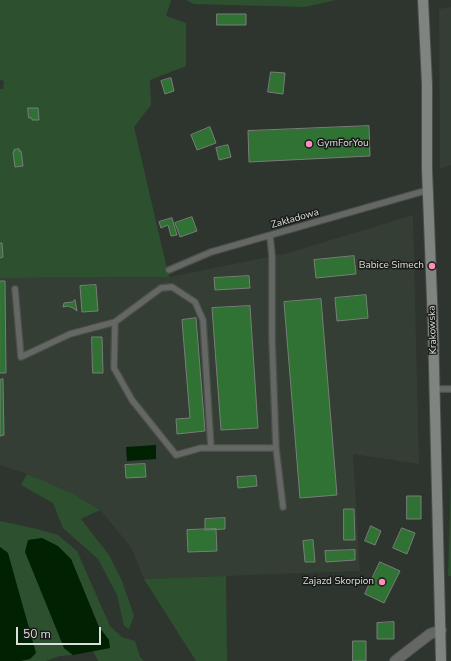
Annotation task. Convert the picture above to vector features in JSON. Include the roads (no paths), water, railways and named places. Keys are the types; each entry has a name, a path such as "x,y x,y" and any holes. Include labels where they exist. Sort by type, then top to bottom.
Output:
{"street":[{"name":"Krakowska","path":"423,0 427,84 427,169 432,266 441,661"},
{"path":"395,661 430,634 441,630"}],"lane":[{"name":"Zakładowa","path":"169,270 211,252 428,190"},
{"path":"270,236 272,256 272,339 276,448 283,508"},
{"path":"15,289 21,357 70,334 115,322 161,288 172,287 195,302 203,320 211,448"},
{"path":"115,322 114,368 132,400 176,456 201,448 276,448"},
{"path":"435,389 451,389"}],"place":[{"name":"GymForYou","path":"309,144"},
{"name":"Babice Simech","path":"432,266"},
{"name":"Zajazd Skorpion","path":"382,582"}]}
